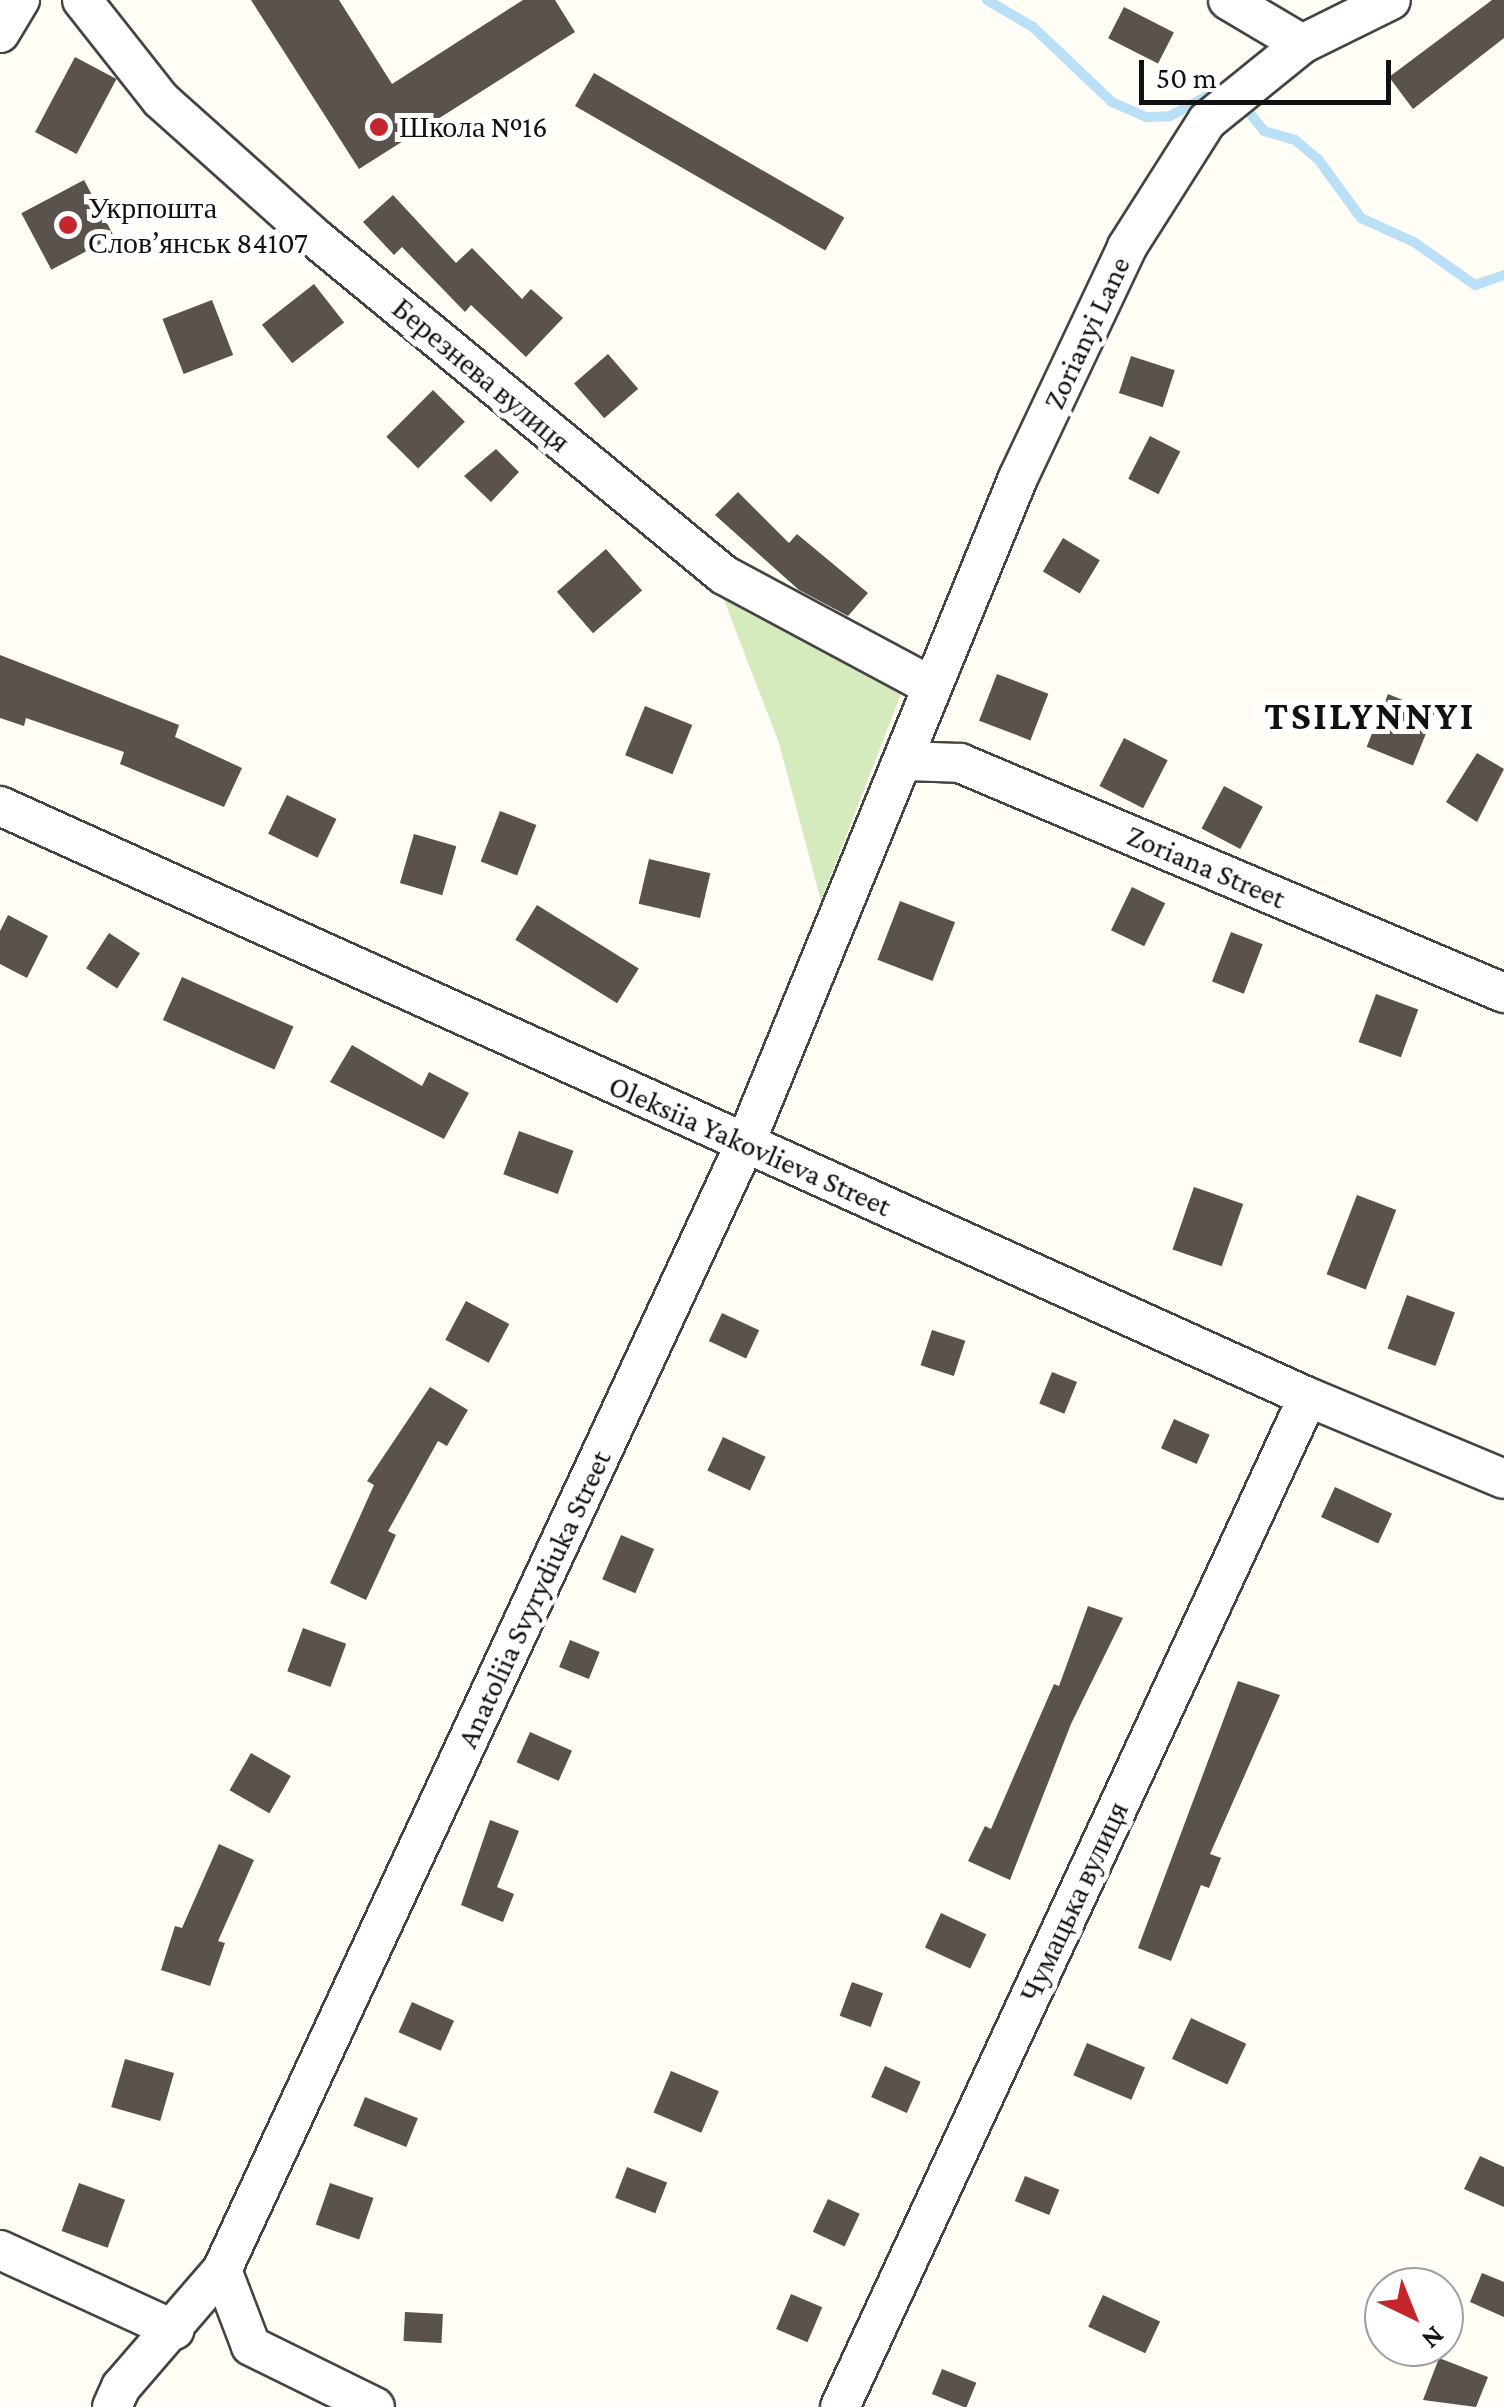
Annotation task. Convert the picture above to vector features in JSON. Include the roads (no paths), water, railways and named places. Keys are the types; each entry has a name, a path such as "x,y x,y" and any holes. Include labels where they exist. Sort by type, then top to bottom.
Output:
{"street":[{"path":"0,33 20,0"},
{"name":"Березнева вулиця","path":"82,0 160,100 314,237 710,564 931,686"},
{"path":"1228,0 1302,44"},
{"name":"Zorianyi Lane","path":"904,761 1018,478 1127,247 1206,121 1302,44 1391,0"},
{"name":"Zoriana Street","path":"904,761 960,763 1504,993"},
{"name":"Anatoliia Svyrydiuka Street","path":"112,2407 121,2387 175,2330 222,2270 745,1144 904,761"},
{"name":"Oleksiia Yakovlieva Street","path":"2,813 1308,1397 1504,1479"},
{"name":"Чумацька вулиця","path":"840,2407 1308,1397"},
{"path":"0,2250 175,2330"},
{"path":"222,2270 251,2346 375,2407"}],"waterway":[{"path":"987,0 1033,27 1112,102 1146,117 1170,116 1207,96 1220,96"},
{"path":"1240,101 1264,131 1295,140 1318,159 1361,218 1414,242 1475,285 1504,275"}],"place":[{"name":"Школа №16","path":"379,127"},
{"name":"Укрпошта Слов’янськ 84107","path":"68,225"}],"district":[{"name":"TSILYNNYI","path":"1370,716"}]}
